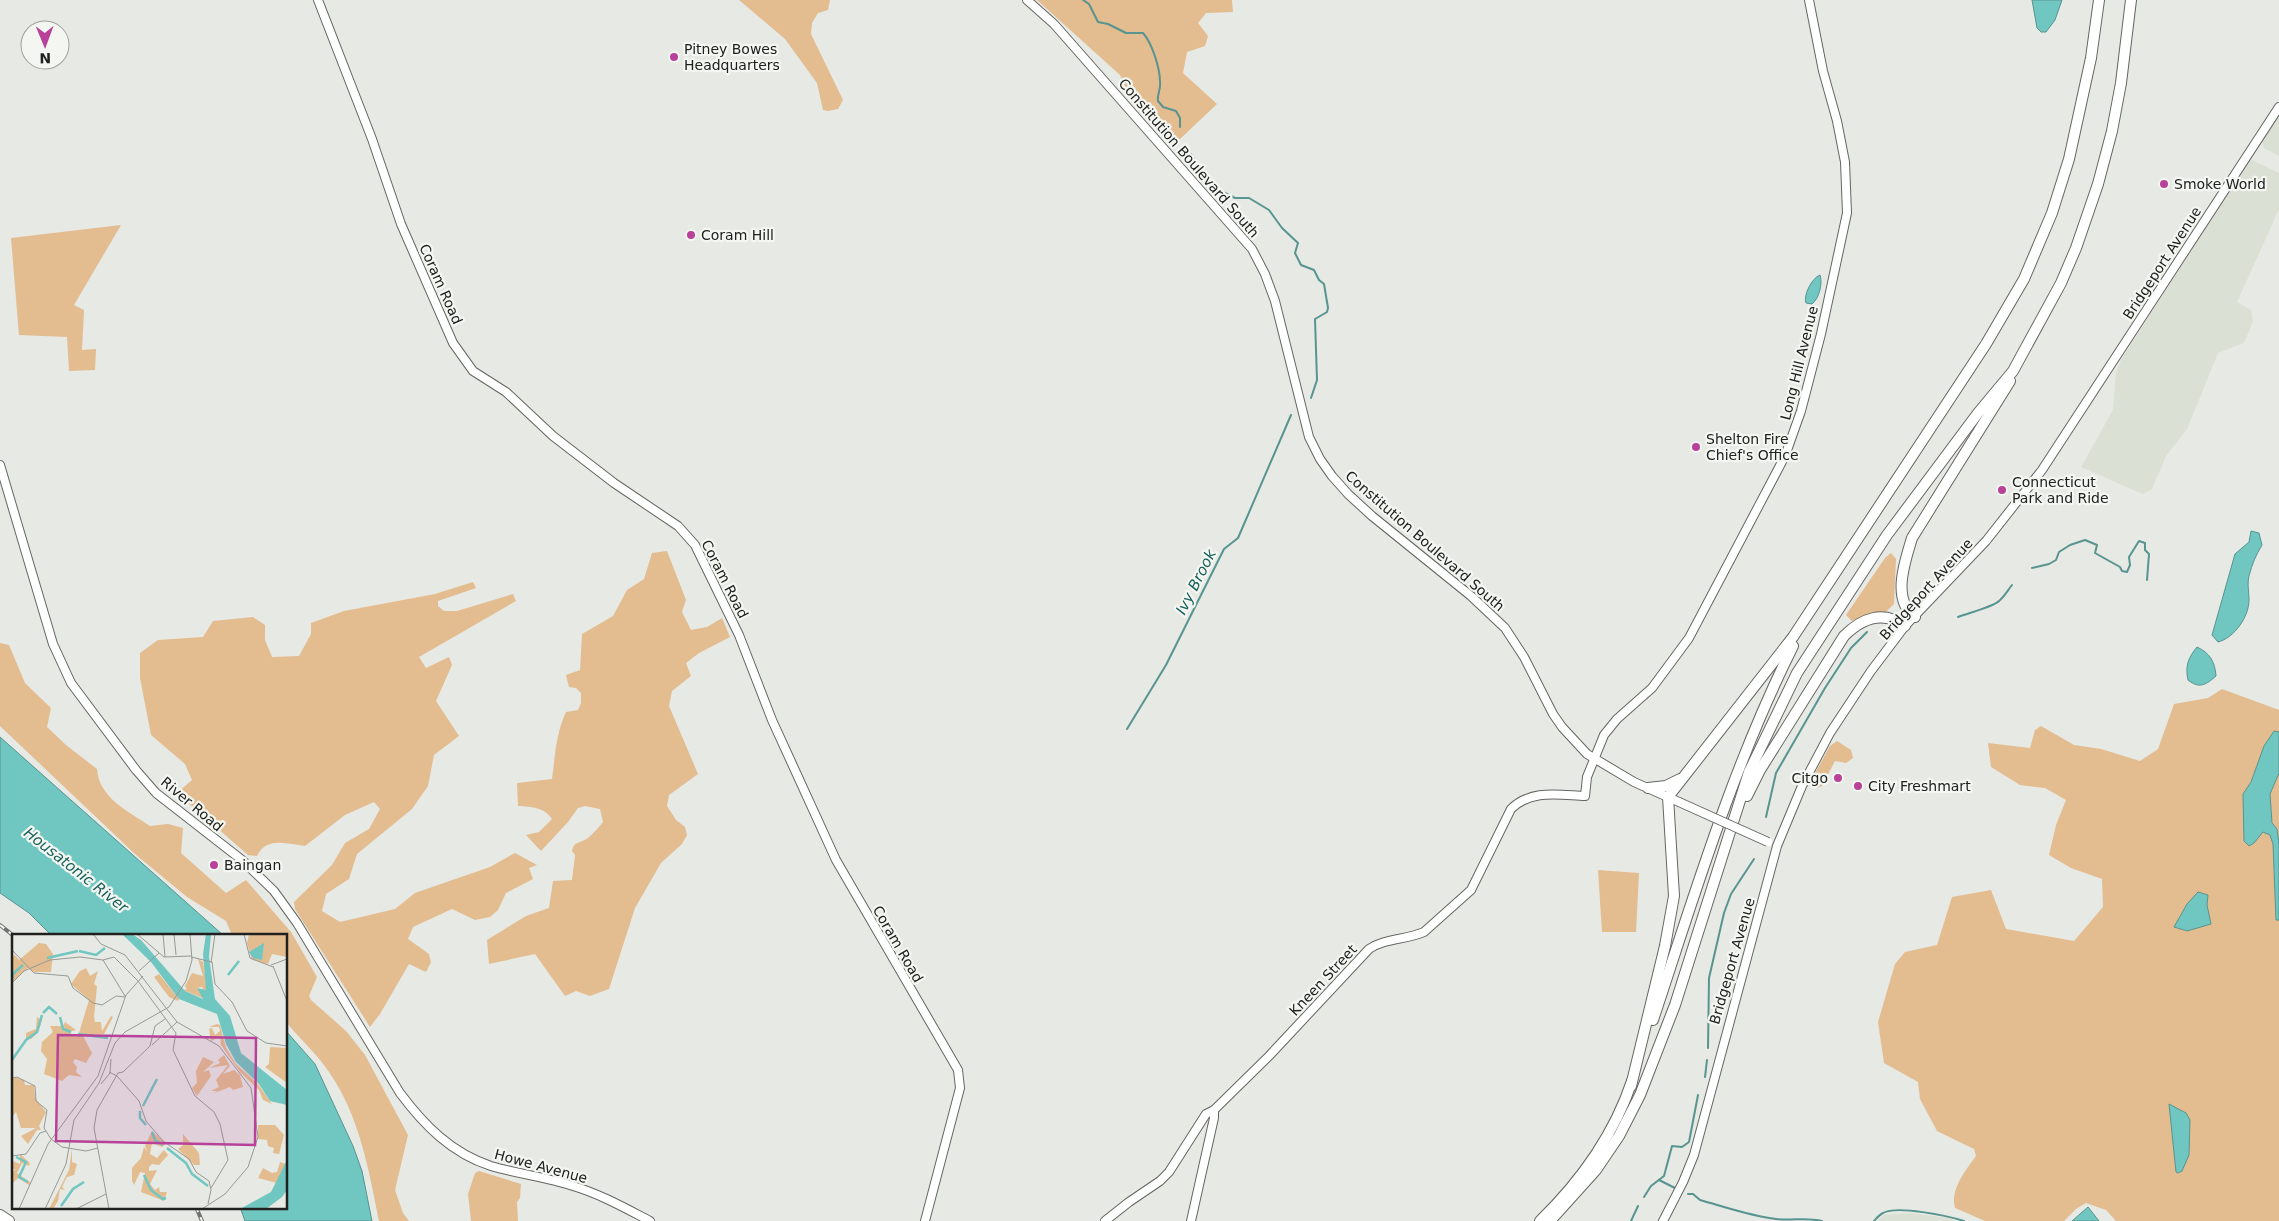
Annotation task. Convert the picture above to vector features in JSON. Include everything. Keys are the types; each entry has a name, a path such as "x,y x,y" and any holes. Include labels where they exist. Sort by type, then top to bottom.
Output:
{"highway":[{"path":"1631,1086 1665,946 1674,896 1668,797 1778,657 1986,344 2024,279 2052,214 2069,159 2091,58 2099,0"},
{"path":"1550,1221 1578,1186 1596,1170 1618,1136 1640,1094 1675,1005 1749,772 1797,673 1887,535 1978,413 2013,371 2061,283 2076,248 2098,184 2122,83 2131,0"},
{"path":"1914,617 1905,606 1902,584 1904,567 1912,538 2008,387 2013,371"},
{"path":"1578,1186 1615,1122 1631,1086 1726,800 1772,688 1820,595"},
{"path":"1730,834 1760,770 1844,636 1860,621 1872,618 1892,619 1905,626"},
{"path":"1648,788 1666,786 1683,777"},
{"path":"1540,1221 1563,1203"},
{"path":"0,1215 9,1221"}],"main road":[{"name":"Coram Road","path":"318,0 372,139 401,224 453,343 473,371 506,392 553,436 614,483 678,526 695,545 738,635 772,720 836,860 958,1070 960,1088 925,1221"},
{"name":"Constitution Boulevard South","path":"1027,0 1054,24 1252,249 1276,301 1309,437 1320,460 1332,476 1360,505 1471,596 1505,628 1524,657 1553,714 1572,739 1593,759 1648,788 1777,846"},
{"name":"Long Hill Avenue","path":"1585,796 1587,777 1604,735 1617,719 1652,688 1689,638 1785,456 1801,411 1821,334 1847,213 1845,162 1808,0"},
{"name":"Bridgeport Avenue","path":"1663,1221 1694,1155 1777,846 1802,786 1830,733 1871,671 1905,626 1986,541 2042,470 2279,107"},
{"name":"River Road","path":"0,465 53,644 72,683 136,770 156,793 242,860 274,891 297,923 400,1093 428,1128"},
{"name":"Kneen Street","path":"1105,1221 1160,1181 1169,1172 1206,1114 1214,1110 1286,1039 1369,949 1388,941 1415,936 1424,932 1464,897 1476,882 1512,809 1519,801 1541,795 1585,796"},
{"path":"1191,1221 1214,1118 1214,1110"},
{"name":"Howe Avenue","path":"428,1128 454,1148 474,1159 492,1166 574,1186 601,1196 650,1221"}],"shaded area":[{"path":"739,0 830,0 828,10 818,13 812,23 811,34 843,100 838,109 823,110 817,83 785,39"},
{"path":"1037,0 1232,0 1233,12 1206,13 1198,23 1208,36 1205,46 1187,52 1183,73 1217,104 1180,139 1167,137 1129,95 1120,75"},
{"path":"2279,116 2279,156 2264,148 2262,142"},
{"path":"2252,160 2279,173 2279,209 2237,302 2251,310 2253,321 2244,343 2218,353 2187,429 2166,456 2152,489 2143,494 2081,467 2113,410 2116,373 2121,360 2249,161"},
{"path":"121,225 74,305 84,310 82,350 96,349 95,370 69,371 67,337 19,335 11,238"},
{"path":"667,551 686,600 682,612 691,630 707,627 722,618 730,637 699,653 686,663 691,676 672,691 669,706 698,774 669,795 667,806 676,820 685,827 687,835 682,844 661,863 635,908 609,989 590,996 576,991 565,996 535,954 489,964 487,940 526,916 549,908 553,881 572,880 575,855 572,851 574,845 588,838 603,822 600,809 585,806 578,808 568,822 541,851 526,835 539,832 552,819 541,810 533,807 518,806 517,783 552,779 556,745 566,712 578,710 581,703 581,693 576,688 569,687 566,675 580,670 582,634 613,616 627,590 644,579 652,553"},
{"path":"1891,553 1896,559 1894,604 1886,612 1873,612 1852,621 1846,615 1885,558"},
{"path":"473,582 476,588 438,601 438,606 444,611 457,611 513,594 516,601 419,657 426,668 449,657 452,665 436,701 459,736 434,755 428,786 412,809 357,854 349,879 326,894 322,911 340,922 395,909 415,893 490,867 515,853 537,865 529,868 533,879 506,893 498,910 490,917 475,920 452,909 413,927 408,939 429,954 431,962 426,972 409,964 380,1014 370,1027 295,909 294,902 332,865 345,843 369,829 380,809 374,802 345,815 305,846 278,843 266,846 257,856 248,855 177,793 192,780 185,764 151,735 140,678 140,653 158,640 203,637 213,621 253,617 265,625 265,640 272,657 299,656 311,634 311,623 344,611 435,594"},
{"path":"0,643 9,645 25,683 51,708 47,727 66,745 97,769 103,788 116,803 150,826 168,824 183,828 181,853 226,893 246,880 291,932 317,977 309,996 311,1000 346,1031 365,1055 408,1135 395,1190 403,1213 409,1221 379,1221 361,1144 348,1106 324,1065 288,1024 288,934 232,934 226,921 187,897 135,854 0,726"},
{"path":"2222,689 2279,710 2279,1221 2116,1221 2106,1210 2086,1203 2076,1209 2064,1221 1985,1221 1955,1208 1955,1194 1963,1174 1976,1156 1974,1149 1937,1131 1920,1099 1918,1082 1884,1063 1878,1022 1895,964 1905,952 1937,945 1952,897 1991,890 2006,929 2074,941 2103,907 2102,879 2071,868 2049,855 2056,825 2066,800 2045,788 2020,785 1991,767 1988,743 2030,748 2035,730 2041,726 2074,745 2101,749 2140,761 2158,749 2174,704 2208,698"},
{"path":"1837,741 1851,750 1853,758 1846,763 1835,761 1822,786 1817,788 1813,777 1830,746"},
{"path":"1598,870 1639,873 1636,932 1602,932"},
{"path":"479,1171 521,1184 520,1198 517,1202 518,1221 471,1221 468,1194 475,1173"},
{"path":"1910,1213 1948,1218 1956,1221 1877,1221 1884,1215"}],"water":[{"path":"2032,0 2062,0 2055,20 2046,32 2041,32 2037,28"},
{"path":"1820,275 1821,286 1817,298 1812,304 1806,303 1805,300 1809,287"},
{"path":"2251,531 2259,533 2262,545 2254,560 2249,576 2248,607 2240,626 2230,636 2218,642 2212,635 2235,554 2249,542"},
{"path":"2197,647 2202,649 2213,662 2216,676 2202,685 2192,683 2188,680 2187,675 2188,662"},
{"path":"2274,731 2279,732 2279,773 2270,794 2272,823 2277,829 2279,844 2279,920 2276,920 2273,844 2270,835 2263,832 2249,846 2244,841 2243,794 2251,782 2264,746"},
{"name":"Housatonic River","path":"0,737 222,934 50,934 29,913 0,893"},
{"path":"2198,892 2208,895 2207,905 2211,924 2187,931 2174,927 2187,904"},
{"path":"288,1033 315,1064 353,1146 362,1171 372,1221 245,1221 240,1208 288,1208"},
{"path":"2169,1104 2186,1113 2190,1120 2189,1155 2182,1171 2178,1173 2176,1172"},
{"path":"2088,1207 2099,1221 2072,1221"}],"waterway":[{"name":"Ivy Brook","path":"1083,0 1089,4 1098,22 1108,24 1126,33 1143,33 1152,49 1159,70 1158,101 1163,107 1176,111 1180,118 1180,127"},
{"name":"Ivy Brook","path":"1191,154 1201,171 1221,191 1235,198 1249,198 1269,210 1282,228 1298,243 1295,253 1301,265 1314,270 1319,280 1324,284 1328,308 1327,312 1315,319 1317,380 1311,398"},
{"name":"Ivy Brook","path":"1127,729 1166,665 1224,549 1238,538 1291,415"},
{"path":"2032,568 2049,564 2056,560 2059,552 2070,545 2085,540 2097,545 2095,553 2120,567 2122,571 2127,572 2130,565 2129,557 2139,541 2145,543 2145,550 2149,554 2147,580"},
{"path":"1958,617 1996,603 2003,598 2012,585"},
{"path":"1766,817 1776,773 1825,688 1851,648 1867,632"},
{"path":"1708,1048 1709,978 1724,913 1731,894 1754,859"},
{"path":"1705,1077 1707,1060"},
{"path":"1644,1197 1651,1186 1664,1176 1672,1146 1682,1147 1689,1142 1698,1095"},
{"path":"1659,1180 1675,1188"},
{"path":"1688,1194 1693,1194 1700,1200 1766,1218 1822,1221"},
{"path":"1631,1221 1638,1206"},
{"path":"1874,1221 1883,1213 1899,1210 1935,1214 1964,1221"}],"railway":[{"path":"0,925 12,934"},
{"path":"196,1208 202,1221"}],"place":[{"name":"Pitney Bowes Headquarters","path":"674,57"},
{"name":"Smoke World","path":"2164,184"},
{"name":"Coram Hill","path":"691,235"},
{"name":"Shelton Fire Chief's Office","path":"1696,447"},
{"name":"Connecticut Park and Ride","path":"2002,490"},
{"name":"Citgo","path":"1838,778"},
{"name":"City Freshmart","path":"1858,786"},
{"name":"Baingan","path":"214,865"}]}
